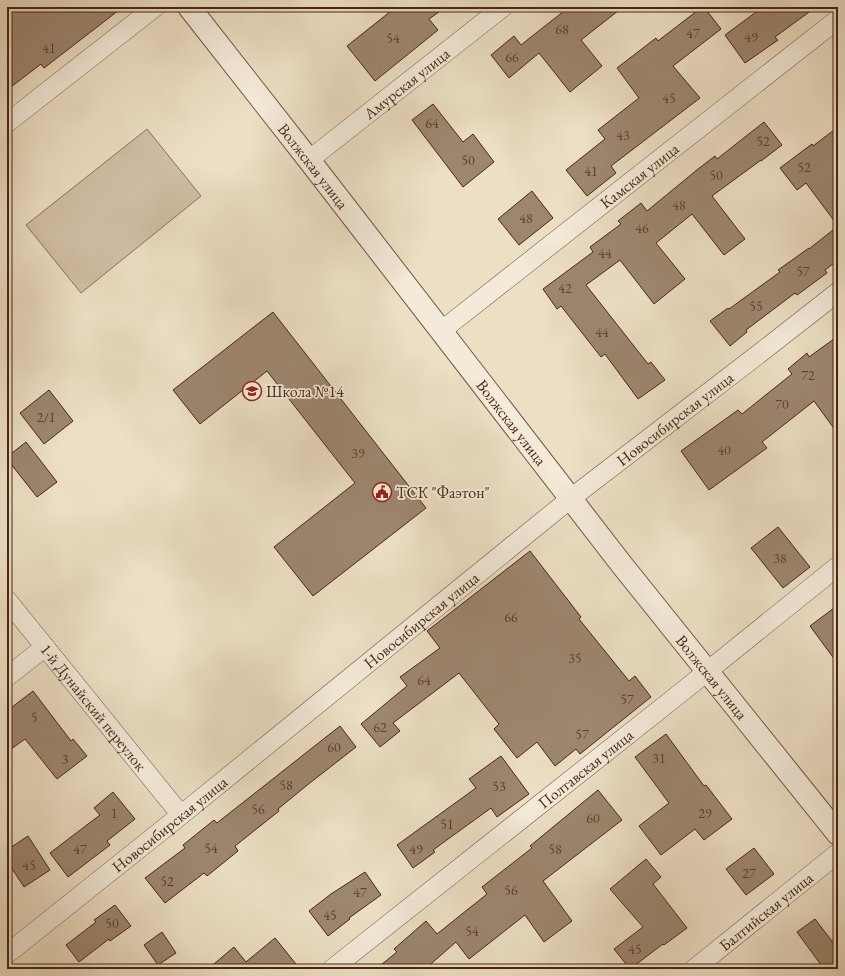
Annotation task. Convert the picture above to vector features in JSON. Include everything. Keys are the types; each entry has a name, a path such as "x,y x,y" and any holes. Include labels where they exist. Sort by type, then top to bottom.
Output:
{"street":[{"path":"7,123 155,7"},
{"name":"Волжская улица","path":"189,7 309,160 570,499 838,834"},
{"name":"Амурская улица","path":"309,160 503,7"},
{"name":"Камская улица","path":"441,331 838,19"},
{"name":"Новосибирская улица","path":"7,954 181,815 570,499 838,292"},
{"name":"Полтавская улица","path":"332,969 707,672 838,566"},
{"name":"1-й Дунайский переулок","path":"7,600 181,815"},
{"path":"7,677 45,647"},
{"name":"Балтийская улица","path":"694,969 838,853"}],"shaded area":[{"path":"147,129 201,196 81,293 26,225"}],"building":[{"path":"7,7 123,7 44,68 41,64 7,90"},
{"path":"396,7 446,7 429,19 438,30 375,81 347,46"},
{"path":"569,7 623,7 581,40 602,66 570,92 539,53 509,78 491,55 514,36 521,45"},
{"path":"704,7 721,29 673,66 700,98 611,166 616,173 587,196 566,170 605,139 598,130 639,98 617,68 656,38 658,41"},
{"path":"763,7 816,7 775,37 778,40 745,63 725,35"},
{"path":"433,104 463,142 473,134 494,162 463,187 412,120"},
{"path":"764,122 782,145 712,196 745,239 724,255 692,214 656,243 685,279 654,304 620,260 586,285 648,364 651,362 665,380 638,399 605,354 601,357 561,306 557,309 543,289 593,252 590,247 621,224 618,221 641,203 647,211 715,156 717,159"},
{"path":"838,127 838,226 806,183 797,190 780,168"},
{"path":"532,191 553,218 519,245 498,219"},
{"path":"838,226 838,260 825,270 827,273 797,295 795,293 746,330 747,332 730,346 710,321 780,272 778,270 809,249"},
{"path":"273,312 426,508 313,596 274,547 355,483 267,371 200,424 173,390"},
{"path":"838,336 838,434 814,401 762,442 767,448 709,490 681,451 738,410 742,414 792,374 788,369 807,353 809,357"},
{"path":"49,390 73,421 44,444 20,413"},
{"path":"26,442 57,482 37,497 7,459 7,457"},
{"path":"778,527 810,567 783,588 751,548"},
{"path":"530,551 581,617 579,619 629,681 635,676 651,697 580,754 576,749 555,766 537,742 517,758 494,729 499,724 459,673 393,723 400,731 380,747 361,724 407,686 400,677 440,648 427,631"},
{"path":"838,605 838,664 810,626"},
{"path":"33,691 71,741 73,739 87,756 57,779 25,739 7,752 7,711"},
{"path":"340,726 356,747 306,786 278,809 279,811 235,846 238,851 207,876 204,873 165,903 145,878 185,848 183,845 214,820 217,823"},
{"path":"666,734 704,786 706,785 732,819 704,840 695,829 661,855 639,826 669,803 635,757"},
{"path":"501,756 529,794 497,817 491,808 433,850 435,852 413,868 397,845 476,788 469,779"},
{"path":"598,790 622,820 543,881 572,921 544,942 525,915 469,959 456,942 425,969 376,969 397,952 394,949 426,921 437,934 487,894 482,887 532,848 530,846"},
{"path":"113,792 135,819 107,841 110,845 68,877 50,853 100,815 94,808"},
{"path":"28,836 50,870 24,887 7,861 7,850"},
{"path":"754,848 774,874 746,895 726,869"},
{"path":"646,859 661,877 653,884 687,928 630,969 614,949 643,927 610,889"},
{"path":"365,872 381,895 349,918 350,919 328,936 309,911 331,894"},
{"path":"115,905 131,926 110,941 109,939 79,962 66,945 96,922 94,920"},
{"path":"815,919 838,949 838,969 824,969 797,932"},
{"path":"162,932 176,953 158,965 144,945"},
{"path":"275,938 300,969 208,969 234,947 246,962"}],"place":[{"name":"Школа №14","path":"252,391"},
{"name":"ТСК \"Фаэтон\"","path":"382,492"}]}
